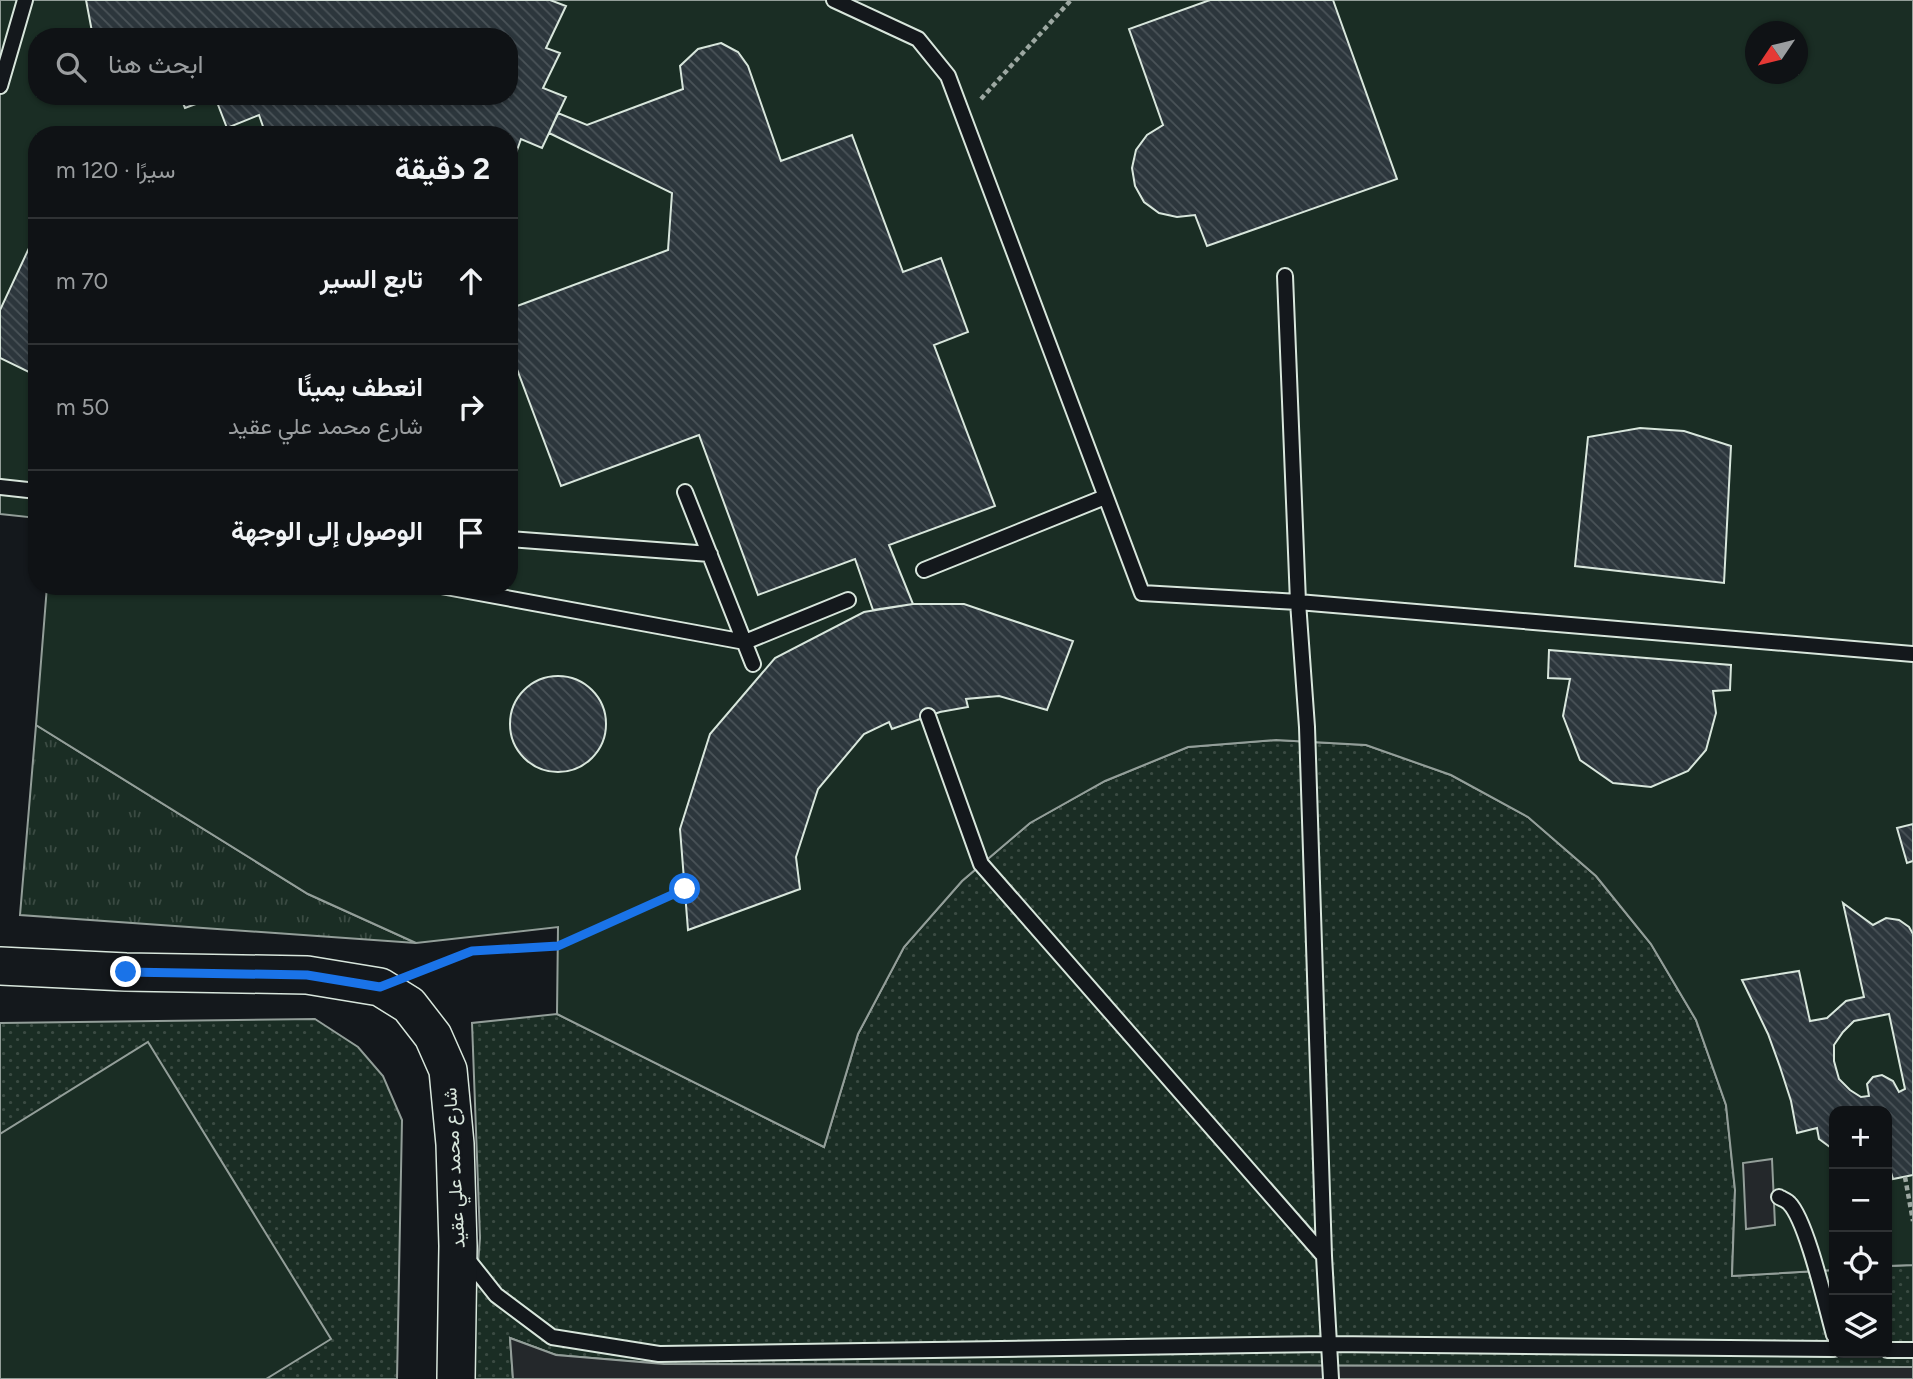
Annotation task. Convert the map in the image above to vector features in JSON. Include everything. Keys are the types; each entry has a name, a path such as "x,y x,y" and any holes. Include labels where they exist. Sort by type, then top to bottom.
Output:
{"street":[{"name":"شارع محمد علي عقيد","path":"0,966 126,972 307,975 380,987 409,1005 433,1036 448,1070 455,1144 458,1246 456,1379"}],"lane":[{"path":"0,86 25,0"},
{"path":"834,0 918,39 948,76 1142,593 1298,603 1913,654"},
{"path":"1285,276 1298,603 1307,743 1324,1256 1331,1379"},
{"path":"0,487 28,490"},
{"path":"685,492 753,664"},
{"path":"924,570 1105,497"},
{"path":"518,540 710,554"},
{"path":"490,595 745,642 848,600"},
{"path":"928,716 981,864 1324,1256"},
{"path":"1779,1197 1788,1202 1799,1220 1829,1317"},
{"path":"458,1246 496,1295 552,1337 659,1354 1328,1344 1829,1349"},
{"path":"1892,1350 1913,1350"}],"path":[{"path":"964,117 1072,0"},
{"path":"380,987 472,951 558,946 685,889"},
{"path":"1905,1177 1913,1222"}],"green space":[{"path":"0,0 1913,0 1913,1265 1892,1266 1892,1106 1829,1106 1829,1270 1732,1276 1735,1190 1726,1105 1696,1020 1651,944 1596,876 1528,817 1451,775 1366,745 1276,740 1188,747 1105,781 1030,823 962,881 904,947 858,1034 824,1147 557,1014 558,927 416,943 308,894 36,725 46,595 518,595 518,126 28,126 28,517 0,514"},
{"path":"36,725 308,894 416,943 20,915"},
{"path":"1276,740 1366,745 1451,775 1528,817 1596,876 1651,944 1696,1020 1726,1105 1735,1190 1732,1276 1829,1270 1829,1358 1892,1358 1892,1266 1913,1265 1913,1367 664,1364 556,1355 510,1338 513,1379 469,1379 480,1238 472,1023 557,1014 824,1147 858,1034 904,947 962,881 1030,823 1105,781 1188,747"},
{"path":"315,1019 358,1047 383,1076 402,1120 397,1379 0,1379 0,1023"},
{"path":"148,1042 331,1339 266,1379 0,1379 0,1134"}],"shaded area":[{"path":"1772,1159 1775,1225 1746,1229 1743,1163"},
{"path":"510,1338 556,1355 664,1364 1913,1367 1913,1379 513,1379"}],"building":[{"path":"86,0 550,0 566,6 546,48 560,53 543,88 566,97 542,148 521,139 518,148 518,126 263,126 259,115 226,126 218,105 518,105 518,28 91,28"},
{"path":"1210,0 1333,0 1397,179 1207,246 1195,215 1177,217 1159,213 1144,202 1135,186 1132,168 1136,150 1147,135 1163,125 1129,29"},
{"path":"721,43 738,52 748,66 781,161 852,135 903,272 941,258 968,332 934,345 995,506 889,545 913,604 873,610 855,559 758,595 699,435 561,486 518,372 518,306 668,250 672,193 549,133 558,113 587,125 683,89 680,66 698,49"},
{"path":"28,250 28,372 0,358 0,310"},
{"path":"1640,428 1684,431 1731,446 1724,583 1575,566 1588,437"},
{"path":"913,604 964,604 1073,641 1047,710 999,696 966,699 968,707 940,712 892,729 889,722 864,734 818,789 796,857 800,889 688,930 680,829 710,734 775,658 864,612"},
{"path":"1549,650 1731,665 1730,690 1713,691 1716,713 1706,750 1688,771 1651,787 1613,783 1580,760 1563,716 1570,679 1548,678"},
{"path":"558,676 576,680 592,690 602,706 606,724 602,742 592,758 576,768 558,772 540,768 524,758 514,742 510,724 514,706 524,690 540,680"},
{"path":"1913,824 1913,861 1907,863 1897,828"},
{"path":"1843,903 1873,925 1886,918 1899,920 1909,927 1913,934 1913,1175 1893,1179 1892,1106 1829,1106 1829,1146 1819,1139 1817,1128 1797,1133 1791,1101 1780,1067 1768,1034 1742,980 1799,971 1810,1021 1827,1018 1846,1001 1864,997","holes":["1889,1014 1905,1089 1899,1092 1893,1081 1882,1075 1873,1077 1867,1084 1869,1096 1861,1097 1839,1079 1834,1061 1834,1045 1854,1021"]}],"route":[{"path":"126,972 307,975 380,987 472,951 558,946 685,889"}]}
